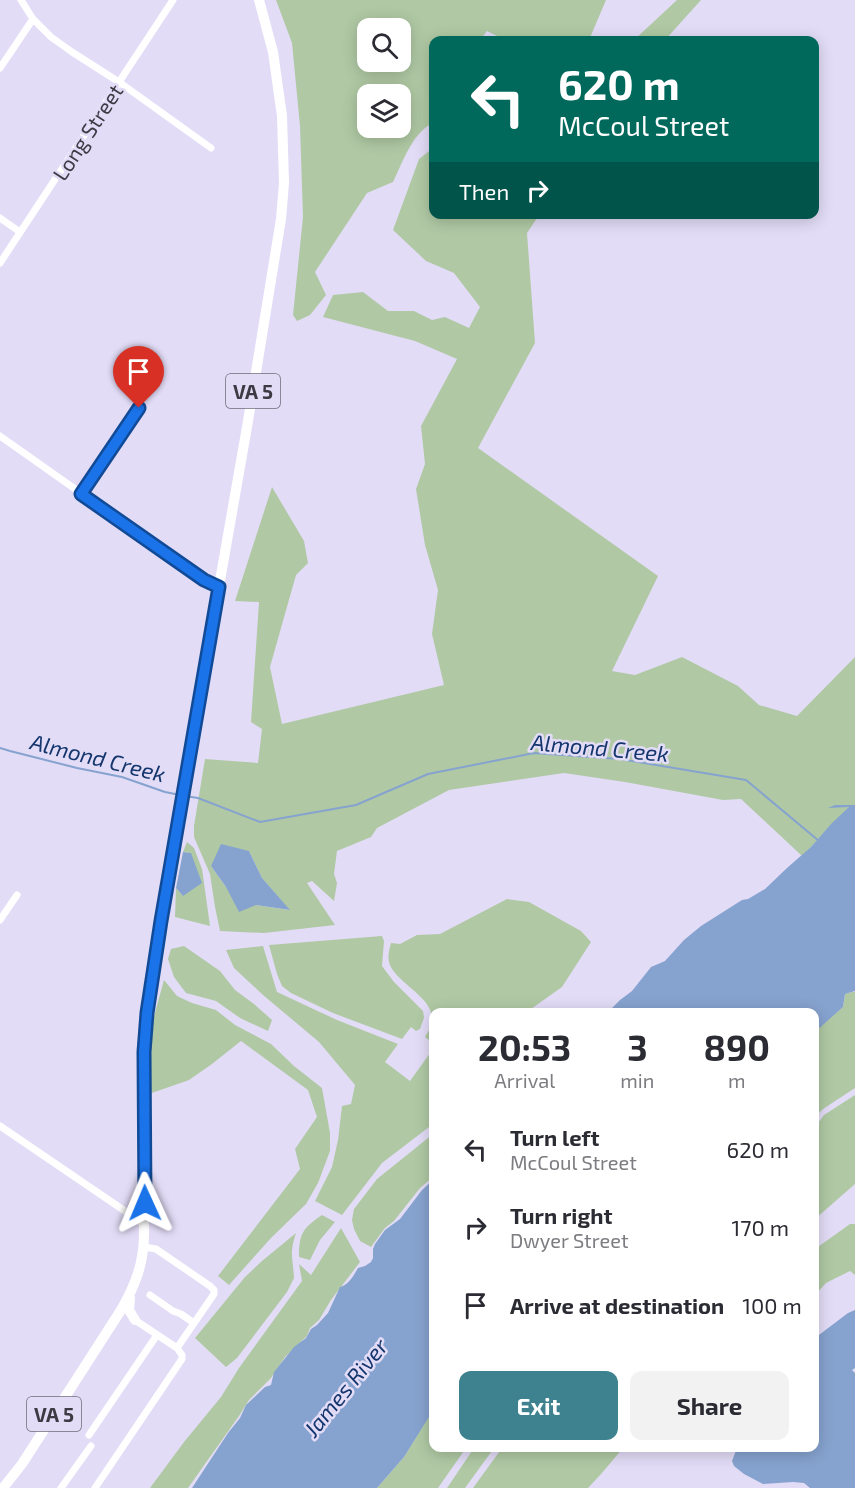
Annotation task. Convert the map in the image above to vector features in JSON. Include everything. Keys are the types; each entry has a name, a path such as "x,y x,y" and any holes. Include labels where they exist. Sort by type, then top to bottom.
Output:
{"main road":[{"name":"VA 5","path":"3,1488 22,1464 131,1292 139,1271 144,1247 145,1038 152,974 270,295 281,219 284,183 282,116 273,52 260,0"},
{"path":"131,1292 129,1306 135,1320"},
{"path":"112,1324 125,1319 135,1320"}],"street":[{"path":"21,0 33,19 51,37 211,148"},
{"name":"Long Street","path":"0,263 173,0"},
{"path":"0,68 33,19"},
{"path":"0,218 20,232"},
{"path":"81,494 139,408"},
{"path":"0,436 204,580 219,587"},
{"path":"0,920 18,895"},
{"path":"0,1126 144,1224"},
{"path":"144,1247 156,1249 214,1288 214,1294 177,1348"},
{"path":"150,1295 194,1323"},
{"path":"95,1488 182,1362 182,1355 177,1348 135,1320"},
{"path":"89,1435 157,1335"},
{"path":"62,1488 91,1446"}],"green space":[{"path":"276,0 606,0 591,36 497,36 487,31 483,36 429,36 429,126 414,141 393,182 367,193 315,272 326,295 310,315 297,321 293,315 303,217 300,126 292,43"},
{"path":"677,0 701,0 669,36 638,36"},
{"path":"429,151 429,219 536,219 527,233 535,343 478,448 658,576 612,671 635,675 682,657 738,686 759,705 797,716 855,657 855,817 818,840 802,856 741,799 723,800 564,773 449,790 377,828 371,837 337,851 334,874 337,883 334,901 312,881 307,883 335,925 264,933 220,931 210,874 194,837 194,826 205,759 258,763 262,729 251,722 259,602 235,601 272,487 304,541 308,563 296,575 270,667 282,724 444,685 432,634 438,590 425,545 416,489 425,464 421,426 457,359 415,341 323,317 333,295 363,292 388,311 414,311 432,320 445,317 469,328 480,307 454,273 426,261 393,230 419,159","holes":["249,851 262,878 289,910 256,905 226,887 211,866"]},
{"path":"187,842 194,848 202,869 210,926 175,917 176,888 183,896 191,853 183,852"},
{"path":"507,899 529,902 581,931 591,942 562,987 532,1008 429,1008 422,998 394,972 388,957 391,943 400,944 417,935 440,934"},
{"path":"382,936 384,941 382,966 394,982 423,1011 424,1018 420,1029 416,1031 411,1027 402,1039 333,1013 291,993 282,986 269,945"},
{"path":"184,946 220,971 235,990 272,1020 268,1031 240,1018 216,1001 186,993 174,977 168,959 171,949"},
{"path":"263,946 277,992 337,1020 398,1044 385,1062 410,1081 429,1055 429,1127 382,1163 342,1215 315,1201 332,1167 342,1106 351,1104 355,1085 319,1042 234,968 226,950"},
{"path":"164,980 177,996 216,1010 235,1025 271,1044 322,1088 330,1133 330,1151 318,1183 306,1204 271,1238 229,1285 218,1276 300,1169 295,1149 317,1117 308,1090 241,1041 189,1080 149,1094 151,1027"},
{"path":"855,992 855,1088 819,1113 819,1028 843,1007 845,994"},
{"path":"855,1095 855,1184 819,1216 819,1122 824,1115"},
{"path":"429,1137 429,1180 420,1188 394,1221 385,1228 371,1247 360,1241 352,1220 354,1209 377,1179"},
{"path":"322,1215 335,1222 320,1240 310,1260 299,1257 303,1232"},
{"path":"850,1224 855,1224 855,1275 850,1271 826,1283 819,1291 819,1246"},
{"path":"341,1228 360,1262 319,1320 310,1328 307,1336 285,1357 271,1378 249,1400 188,1488 150,1488 221,1397 239,1368 302,1281 299,1264 311,1275"},
{"path":"296,1233 292,1251 294,1278 287,1292 237,1358 226,1367 195,1338 245,1277"},
{"path":"429,1417 429,1452 463,1452 438,1488 377,1488 404,1457"},
{"path":"471,1452 491,1452 465,1488 447,1488"},
{"path":"499,1452 620,1452 588,1488 473,1488"}],"water":[{"path":"835,805 855,805 855,991 845,994 843,1007 819,1028 819,1008 612,1008 632,991 651,967 665,961 684,940 701,926 742,900 765,889 811,847 849,807 828,808"},
{"path":"221,844 249,851 262,878 290,910 256,905 239,912 226,887 211,866"},
{"path":"183,852 191,853 202,883 183,896 176,888"},
{"name":"James River","path":"429,1184 429,1417 404,1457 377,1488 192,1488 240,1418 246,1405 265,1387 271,1385 274,1372 294,1347 306,1338 311,1329 328,1313 340,1287 349,1282 358,1268 371,1262 375,1244 385,1230 400,1219"},
{"path":"855,1310 855,1368 852,1370 855,1373 855,1488 810,1488 804,1483 793,1482 763,1484 744,1474 734,1466 732,1461 735,1452 819,1452 819,1335"}],"waterway":[{"name":"Almond Creek","path":"0,748 122,777 180,795"},
{"name":"Almond Creek","path":"185,796 198,798 260,822 356,805 428,774 534,753 620,759 746,780 819,841"}],"route":[{"path":"139,408 81,494 204,580 219,587 147,1013 144,1052 145,1203"}]}
